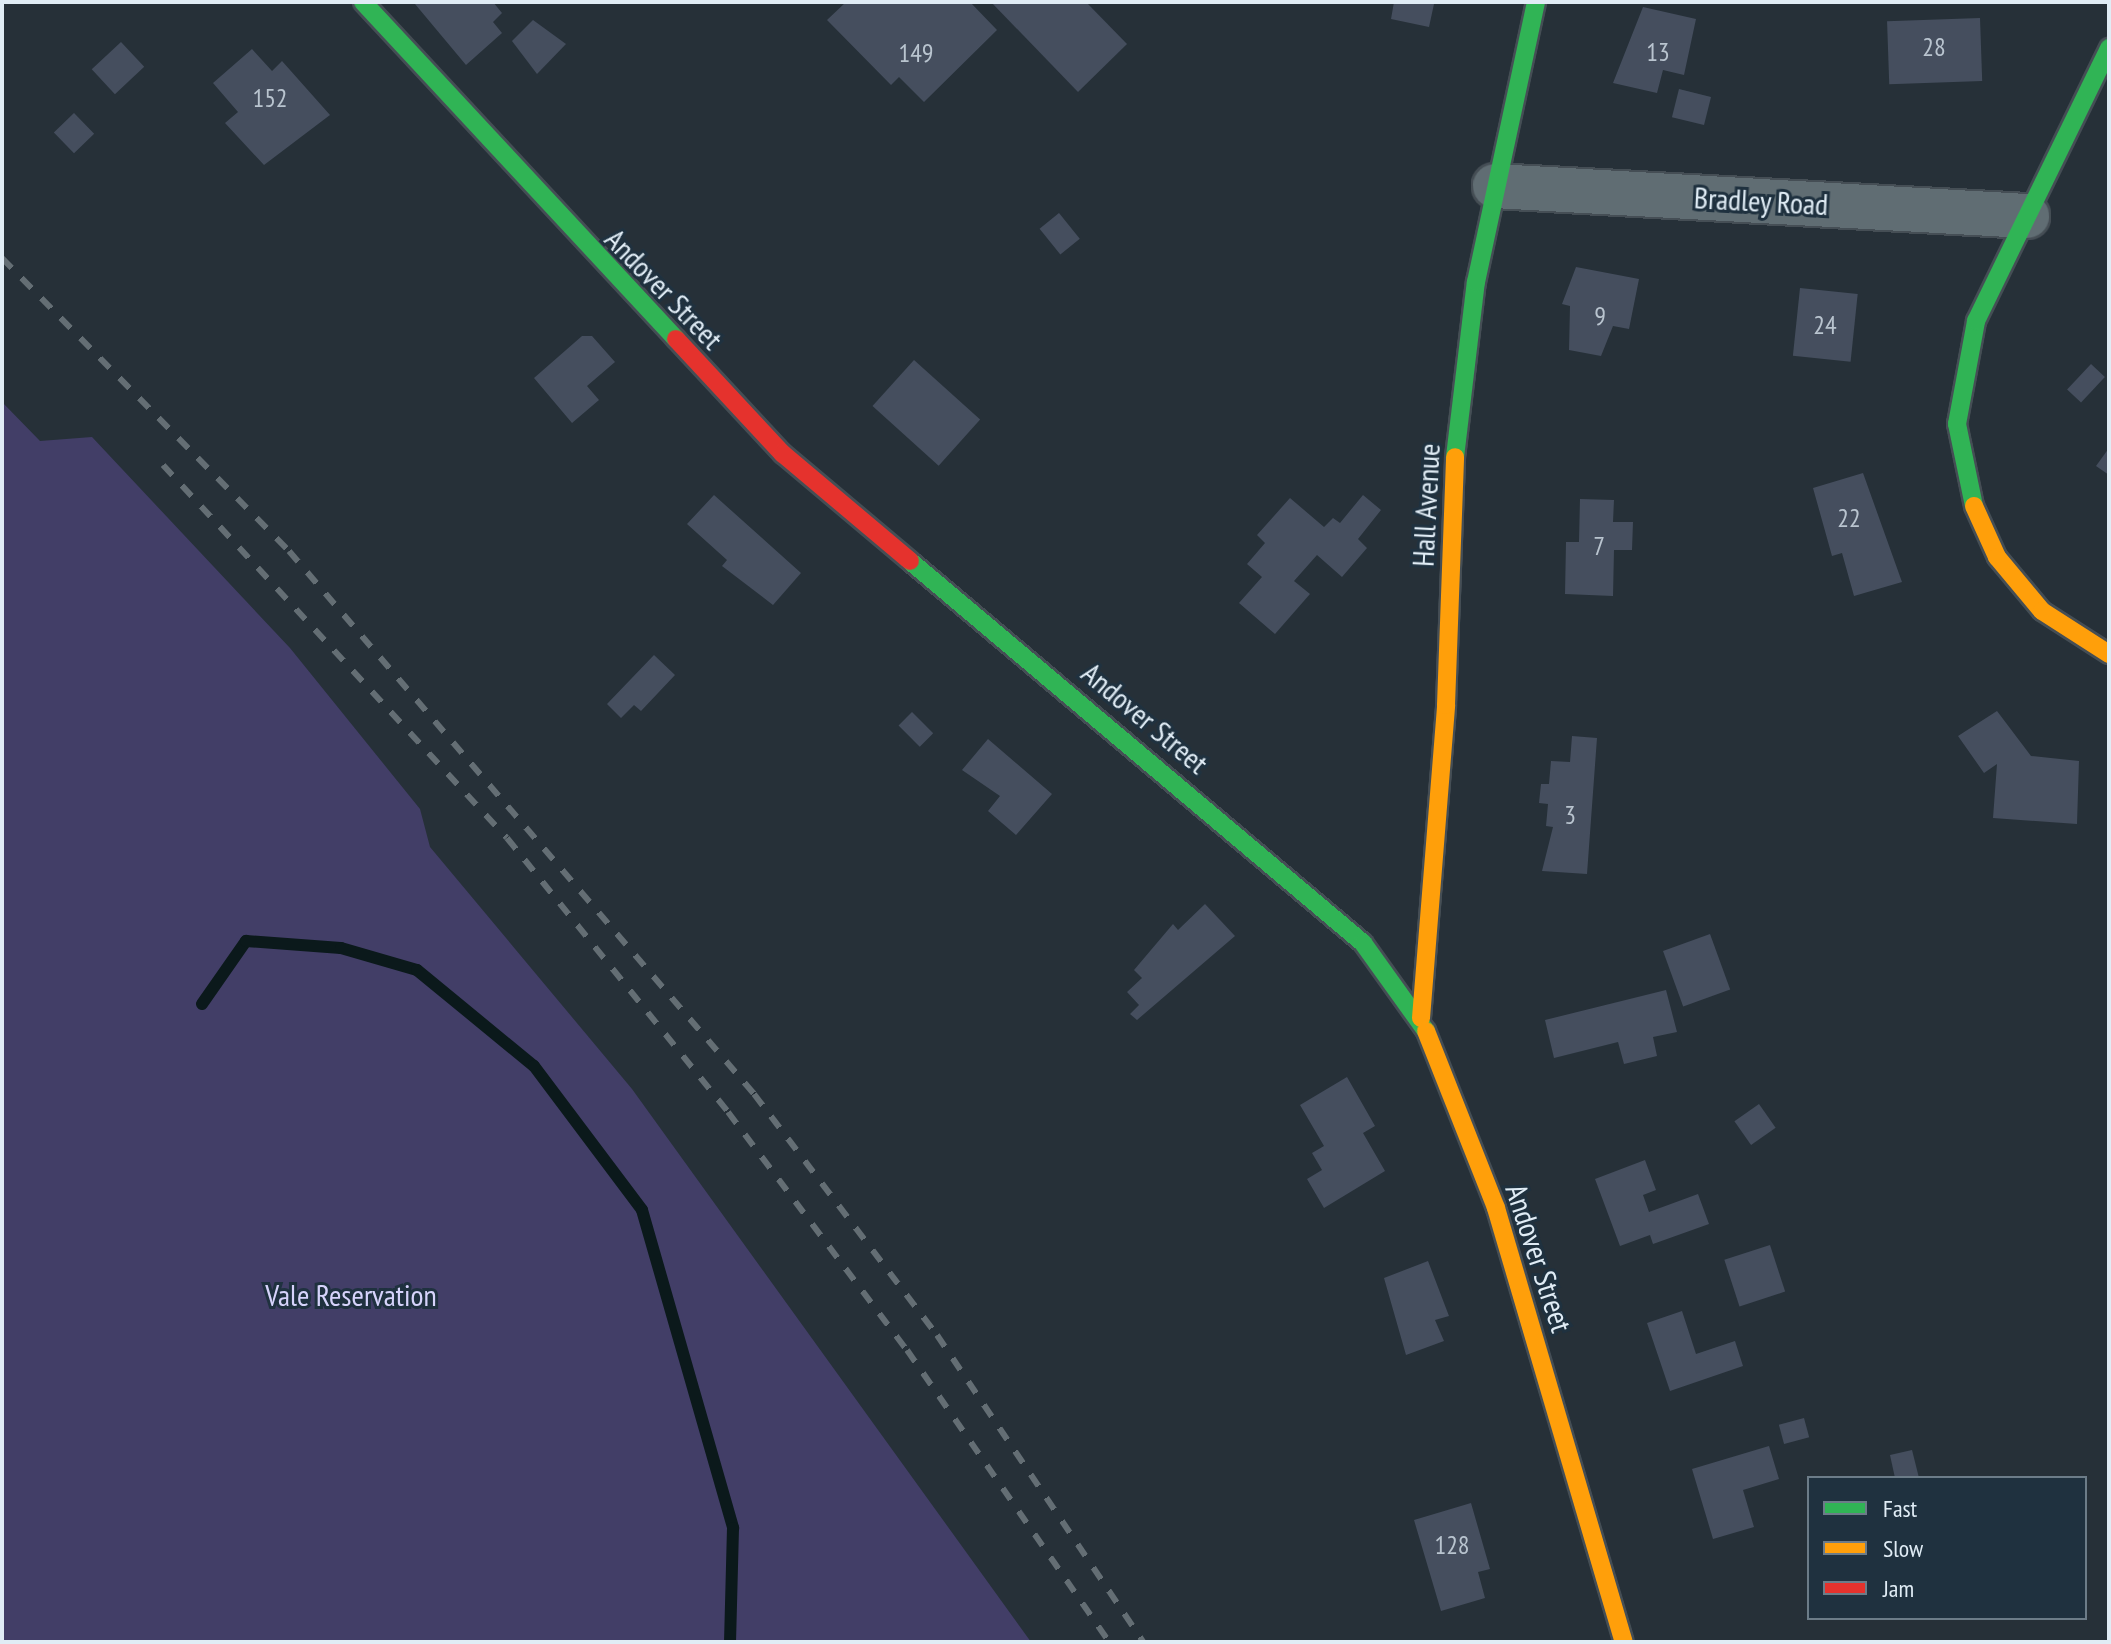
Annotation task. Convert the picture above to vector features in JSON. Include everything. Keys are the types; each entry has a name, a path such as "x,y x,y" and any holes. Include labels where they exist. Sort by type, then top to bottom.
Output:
{"main road":[{"name":"Andover Street","path":"363,2 783,454 1363,943 1421,1018 1496,1208 1624,1642"},
{"name":"Hall Avenue","path":"1421,1018 1446,705 1456,440 1495,186 1536,2"},
{"path":"2109,48 2027,216 1965,354 1960,459 1980,526 2017,585 2070,632 2109,654"}],"street":[{"name":"Bradley Road","path":"1495,186 2027,216"}],"green space":[{"name":"Vale Reservation","path":"2,402 40,441 92,437 290,648 420,809 430,847 632,1089 1031,1642 2,1642"}],"building":[{"path":"493,2 502,13 493,22 502,33 466,65 415,4"},
{"path":"846,2 970,2 997,30 924,102 899,77 891,85 827,20"},
{"path":"991,2 1086,2 1127,44 1078,92"},
{"path":"1394,2 1444,2 1434,4 1429,27 1391,19"},
{"path":"1643,7 1696,19 1684,75 1663,70 1657,93 1613,83"},
{"path":"1980,18 1982,81 1889,84 1887,21"},
{"path":"533,20 566,44 537,74 512,41"},
{"path":"121,42 144,67 115,94 92,69"},
{"path":"252,49 272,71 282,61 330,115 264,165 225,123 238,112 213,83"},
{"path":"1679,89 1711,97 1704,125 1672,117"},
{"path":"74,113 94,134 74,153 54,132"},
{"path":"1059,213 1080,239 1060,254 1040,229"},
{"path":"1576,267 1639,279 1629,329 1613,326 1601,356 1569,350 1570,306 1562,304"},
{"path":"1800,288 1858,294 1851,362 1793,356"},
{"path":"582,336 592,336 615,362 587,386 599,400 572,423 534,378"},
{"path":"914,360 980,420 939,466 873,406"},
{"path":"2091,364 2105,377 2081,403 2067,390"},
{"path":"2109,448 2109,475 2096,466"},
{"path":"1863,473 1902,582 1854,596 1842,553 1832,556 1813,488"},
{"path":"714,495 801,573 773,605 722,566 727,560 687,524"},
{"path":"1363,495 1381,510 1358,539 1367,548 1342,577 1317,555 1294,581 1310,594 1275,634 1239,603 1262,577 1247,564 1265,543 1257,535 1290,498 1324,527 1333,518 1340,523"},
{"path":"1580,499 1614,500 1613,522 1633,522 1632,550 1614,550 1613,596 1565,594 1566,542 1579,542"},
{"path":"654,655 675,675 641,711 634,705 621,718 607,704"},
{"path":"1997,711 2031,756 2079,761 2077,824 1993,818 1997,764 1984,773 1958,736"},
{"path":"912,712 933,733 920,747 899,725"},
{"path":"1572,736 1597,738 1587,874 1542,871 1553,827 1546,826 1548,804 1539,803 1541,784 1549,784 1551,761 1570,762"},
{"path":"988,739 1052,794 1016,835 988,811 1000,796 962,770"},
{"path":"1205,904 1235,936 1137,1020 1130,1014 1139,1005 1127,992 1142,978 1134,970 1173,924 1178,930"},
{"path":"1710,934 1730,989 1683,1007 1663,951"},
{"path":"1666,990 1677,1032 1653,1037 1657,1056 1624,1064 1618,1042 1554,1058 1545,1020"},
{"path":"1347,1077 1375,1126 1363,1133 1385,1171 1324,1208 1307,1179 1322,1170 1312,1153 1324,1146 1300,1105"},
{"path":"1759,1104 1776,1128 1751,1145 1734,1121"},
{"path":"1645,1160 1656,1190 1643,1195 1649,1212 1698,1194 1709,1224 1653,1244 1650,1235 1620,1246 1595,1179"},
{"path":"1770,1245 1785,1292 1739,1306 1724,1260"},
{"path":"1428,1261 1449,1316 1435,1320 1444,1341 1406,1355 1384,1278"},
{"path":"1682,1311 1696,1354 1735,1341 1743,1366 1670,1391 1647,1323"},
{"path":"1804,1418 1809,1437 1784,1444 1779,1425"},
{"path":"1769,1446 1779,1479 1743,1490 1754,1527 1713,1539 1692,1469"},
{"path":"1912,1450 1918,1476 1895,1476 1890,1455"},
{"path":"1471,1503 1490,1569 1478,1572 1485,1598 1441,1611 1414,1520"}],"waterway":[{"path":"202,1004 246,941 341,948 417,970 534,1066 642,1210 733,1528 730,1642"}],"railway":[{"path":"2,258 289,551 754,1094 937,1335 1143,1642"},
{"path":"163,465 507,838 728,1112 907,1350 1109,1642"}],"traffic: fast":[{"path":"363,2 676,339"},
{"path":"1455,457 1476,282 1536,2"},
{"path":"1974,506 1957,424 1976,321 2109,48"},
{"path":"910,561 1363,943 1426,1031"}],"traffic: slow":[{"path":"1421,1018 1446,705 1455,457"},
{"path":"1974,506 1997,557 2042,611 2109,654"},
{"path":"1426,1031 1496,1208 1624,1642"}],"traffic: jam":[{"path":"676,339 783,454 910,561"}]}
